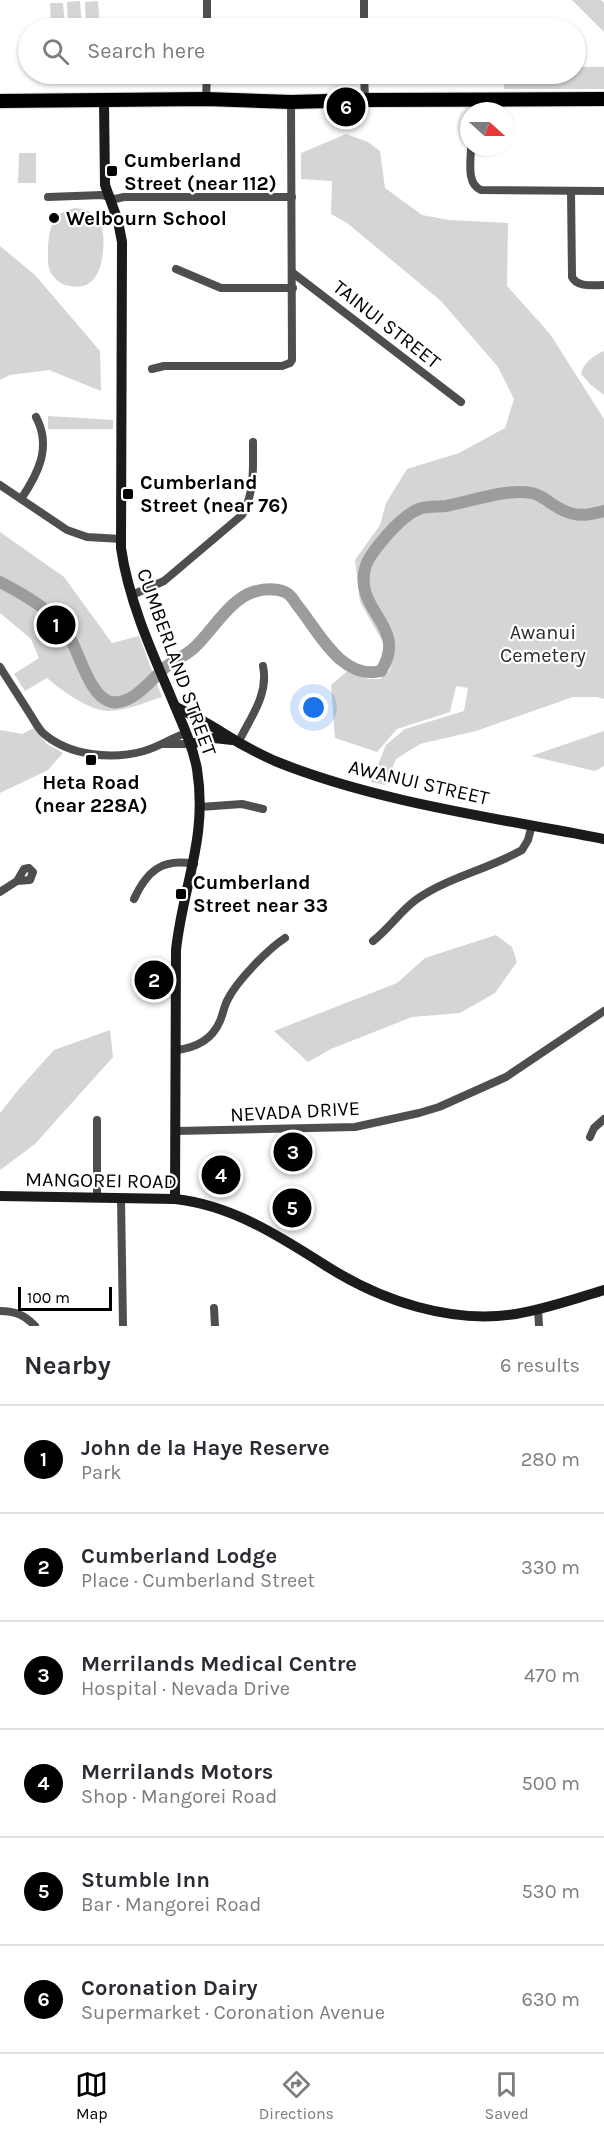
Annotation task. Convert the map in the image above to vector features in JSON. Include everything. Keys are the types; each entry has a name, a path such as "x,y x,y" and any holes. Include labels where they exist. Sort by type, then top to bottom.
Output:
{"highway":[{"path":"5,101 364,100 471,104 604,99"}],"main road":[{"path":"0,91 5,101"},
{"name":"CUMBERLAND STREET","path":"104,101 104,173 122,242 120,538 122,558 132,595 155,658 190,744 197,770 201,807 200,831 181,912 176,950 175,1199"},
{"name":"AWANUI STREET","path":"175,706 224,733 235,742"},
{"path":"186,733 207,724"},
{"name":"AWANUI STREET","path":"190,744 214,738 235,742 292,767 391,797 604,838"},
{"name":"MANGOREI ROAD","path":"0,1196 193,1201 264,1227 348,1279 414,1306 451,1314 513,1315 604,1290"}],"street":[{"path":"207,0 207,18"},
{"path":"364,0 364,18"},
{"path":"206,99 207,84"},
{"path":"364,84 364,100"},
{"path":"152,369 164,366 282,366 290,363 293,356 291,102"},
{"path":"471,156 471,181 476,189 485,191 604,190"},
{"path":"571,190 572,277 574,281 583,285 604,285"},
{"path":"48,196 292,197"},
{"path":"176,269 221,288 293,288"},
{"name":"TAINUI STREET","path":"293,273 461,402"},
{"path":"21,499 39,471 42,458 41,428 36,417"},
{"path":"132,595 164,581 242,515 248,505 253,481 253,442"},
{"path":"0,485 75,533 94,538 120,538"},
{"path":"235,742 262,692 265,683 263,666"},
{"path":"0,667 42,732 62,746 86,753 114,756 138,753 164,744 190,744"},
{"path":"164,744 186,733"},
{"path":"201,807 242,804 263,809"},
{"path":"374,941 416,900 522,850 528,840 532,825"},
{"path":"134,899 145,879 159,867 172,862 194,864"},
{"path":"0,892 17,881"},
{"path":"176,1050 196,1046 210,1036 232,992 273,946 285,938"},
{"name":"NEVADA DRIVE","path":"176,1131 355,1127 419,1113 439,1107 506,1077 604,1011"},
{"path":"590,1137 594,1128 604,1119"},
{"path":"97,1120 97,1198"},
{"path":"121,1199 123,1326"},
{"path":"214,1308 215,1326"},
{"path":"538,1309 539,1326"},
{"path":"0,1311 15,1312 24,1316 34,1326"}],"green space":[{"path":"572,0 601,0 604,3 604,32"},
{"path":"80,1 81,18 68,18 67,2"},
{"path":"98,1 99,18 86,18 85,2"},
{"path":"50,3 63,3 64,18 51,18"},
{"path":"586,67 604,67 604,89 504,89 504,84 586,84"},
{"name":"Awanui Cemetery","path":"346,134 368,142 380,151 385,188 422,215 449,220 508,223 507,286 550,334 604,419 604,699 573,697 476,731 420,744 396,759 385,785 371,782 386,745 405,729 464,711 468,688 456,686 450,712 397,729 377,752 335,738 331,685 351,668 368,679 380,679 390,670 392,658 360,602 355,560 380,525 386,503 407,469 459,453 505,428 514,399 498,367 441,301 347,223 331,214 332,181 301,179 301,153"},
{"path":"19,153 36,153 36,183 18,183"},
{"path":"75,208 91,212 96,217 100,222 103,236 102,259 98,272 90,282 78,287 61,283 53,276 48,265 49,236 53,223 61,213"},
{"path":"0,246 35,275 100,351 101,391 49,370 10,375 0,380"},
{"path":"604,351 604,395 581,374 589,360"},
{"path":"48,416 113,420 113,429 48,429"},
{"path":"0,532 64,577 112,643 139,636 162,697 129,708 108,711 84,704 47,678 25,691 14,674 39,658 31,639 0,613"},
{"path":"34,728 47,744 63,753 48,770 0,793 0,730 22,734"},
{"path":"604,731 604,766 595,771 531,756"},
{"path":"496,935 512,947 517,962 495,993 460,1013 412,1017 331,1049 308,1062 274,1031 397,983 425,958"},
{"path":"110,1030 113,1057 35,1144 0,1170 0,1113 54,1050"}],"waterway":[{"path":"0,582 30,599 64,628 91,684 104,699 119,702 134,696 167,666 187,654 237,601 253,592 273,589 290,596 322,640 342,661 367,672 381,671 388,655 389,642 385,629 366,594 364,581 366,565 390,531 419,509 522,492 537,495 571,514 583,515 604,511"}],"place":[{"name":"Coronation Dairy","path":"346,107"},
{"name":"Cumberland Street (near 112)","path":"112,171"},
{"name":"Welbourn School","path":"54,218"},
{"name":"Cumberland Street (near 76)","path":"128,494"},
{"name":"John de la Haye Reserve","path":"56,625"},
{"name":"Heta Road (near 228A)","path":"91,760"},
{"name":"Cumberland Street near 33","path":"181,894"},
{"name":"Cumberland Lodge","path":"154,980"},
{"name":"Merrilands Medical Centre","path":"293,1152"},
{"name":"Merrilands Motors","path":"221,1175"},
{"name":"Stumble Inn","path":"292,1208"}]}
